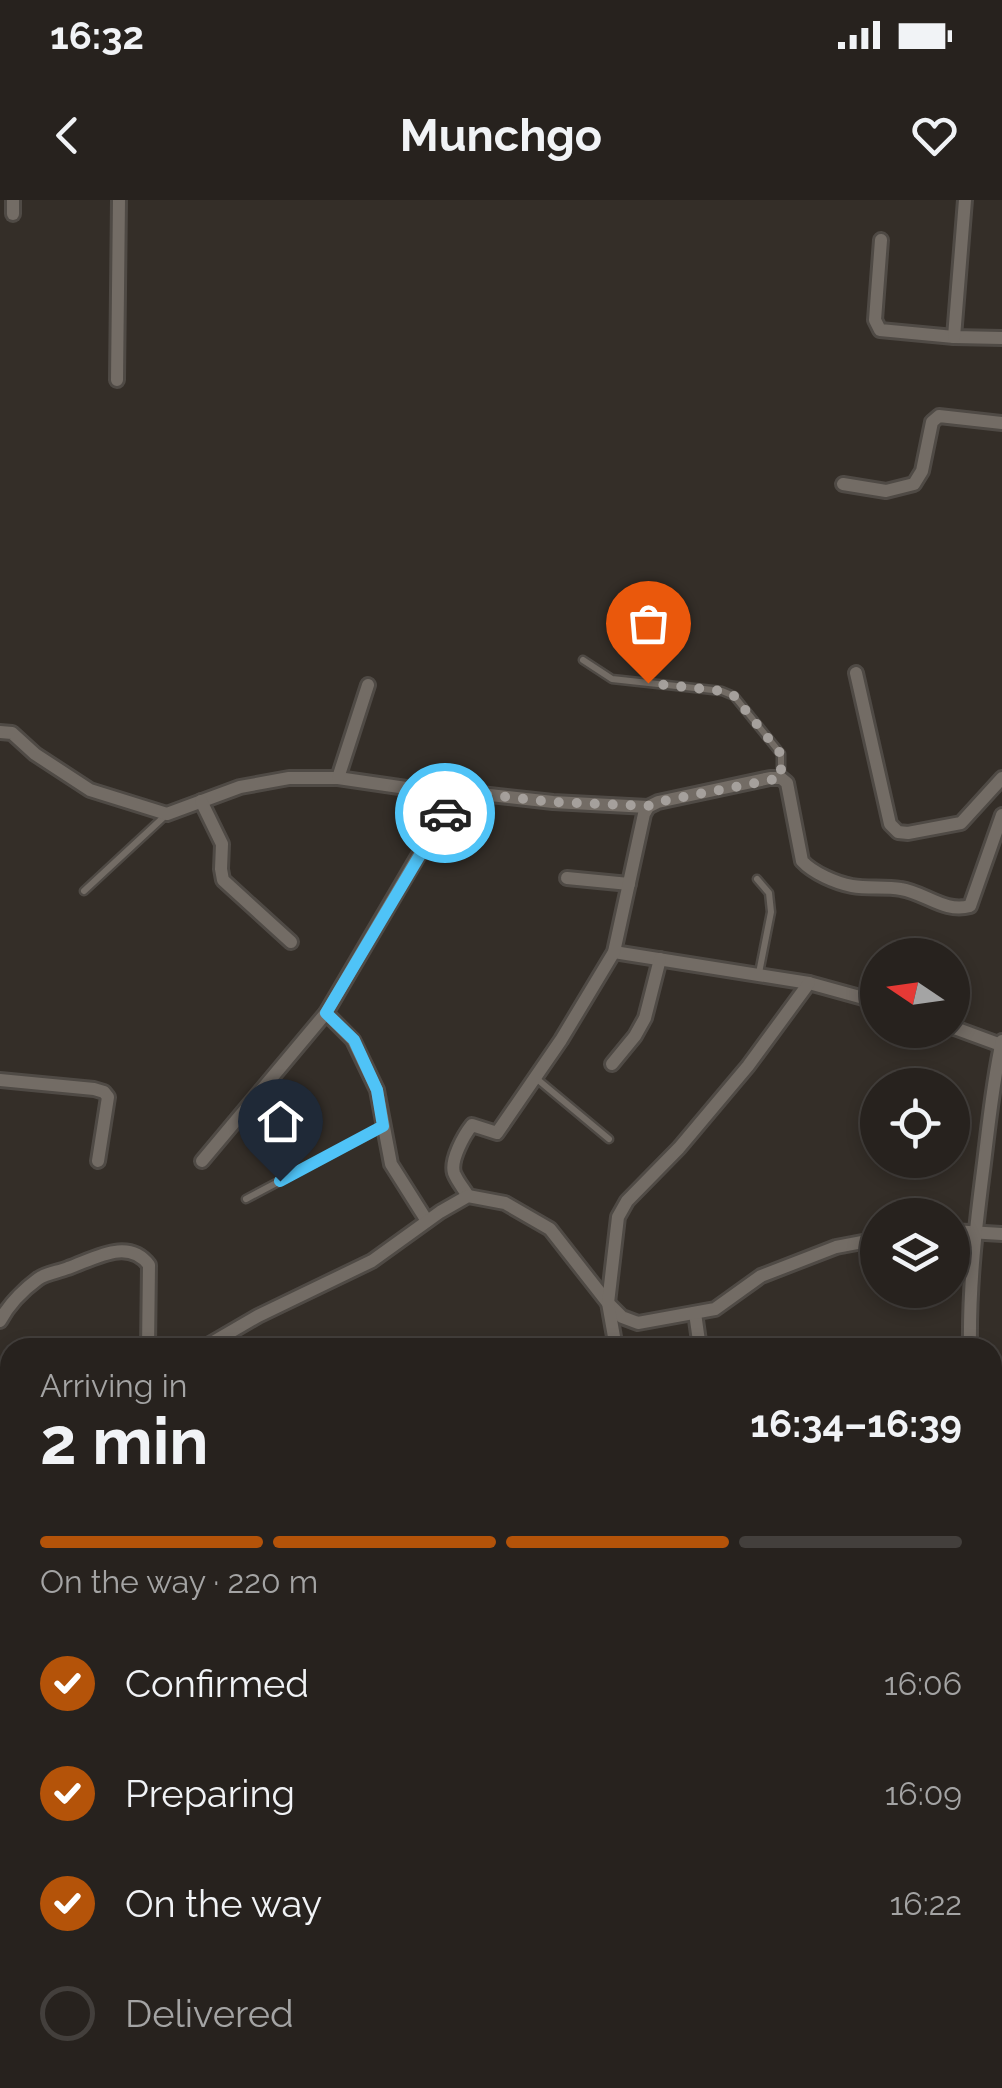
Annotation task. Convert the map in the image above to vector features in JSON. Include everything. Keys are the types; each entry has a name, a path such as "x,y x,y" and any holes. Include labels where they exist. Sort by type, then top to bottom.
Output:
{"street":[{"path":"116,380 119,200"},
{"path":"954,337 965,200"},
{"path":"881,240 875,320 880,330 1002,338"},
{"path":"843,484 886,491 914,484 922,471 932,422 939,416 1002,423"},
{"path":"856,673 890,824 898,832 908,834 961,824 1002,778"},
{"path":"338,778 368,685"},
{"path":"0,732 12,733 90,790 168,814 240,787 288,778 338,778 454,795 462,792 553,802 648,806 781,778 787,782 802,861 810,870 853,886 906,889 958,910 970,906 1002,815"},
{"path":"202,1161 326,1013 454,795"},
{"path":"201,801 222,844 224,880 291,942"},
{"path":"468,1196 453,1170 467,1130 472,1125 497,1134 561,1040 614,952 648,806"},
{"path":"566,878 629,884"},
{"path":"614,952 759,974 860,997"},
{"path":"612,1064 645,1018 660,959"},
{"path":"614,1338 608,1303 618,1217 626,1201 725,1094 808,984"},
{"path":"326,1013 354,1040 377,1090 392,1164 427,1222"},
{"path":"970,1035 1001,1050 975,1232 970,1338"},
{"path":"0,1080 104,1092 108,1097 98,1161"},
{"path":"220,1338 372,1261 468,1196 505,1204 550,1229 608,1303 622,1317 638,1323 715,1309 761,1276 860,1243"},
{"path":"970,1232 1002,1234"},
{"path":"0,1322 6,1310 41,1276 125,1250 141,1255 148,1265 148,1338"},
{"path":"695,1313 699,1338"}],"lane":[{"path":"583,660 612,679 722,691 734,696 781,754 781,778"},
{"path":"84,891 168,814"},
{"path":"757,879 769,894 771,912 759,974"},
{"path":"535,1077 608,1139"},
{"path":"246,1199 383,1126"}],"way so far":[{"path":"445,813 454,795 462,792 553,802 648,806 781,778 781,754 734,696 722,691 648,683"}],"route":[{"path":"280,1181 383,1126 377,1090 354,1040 326,1013 445,813"}]}
